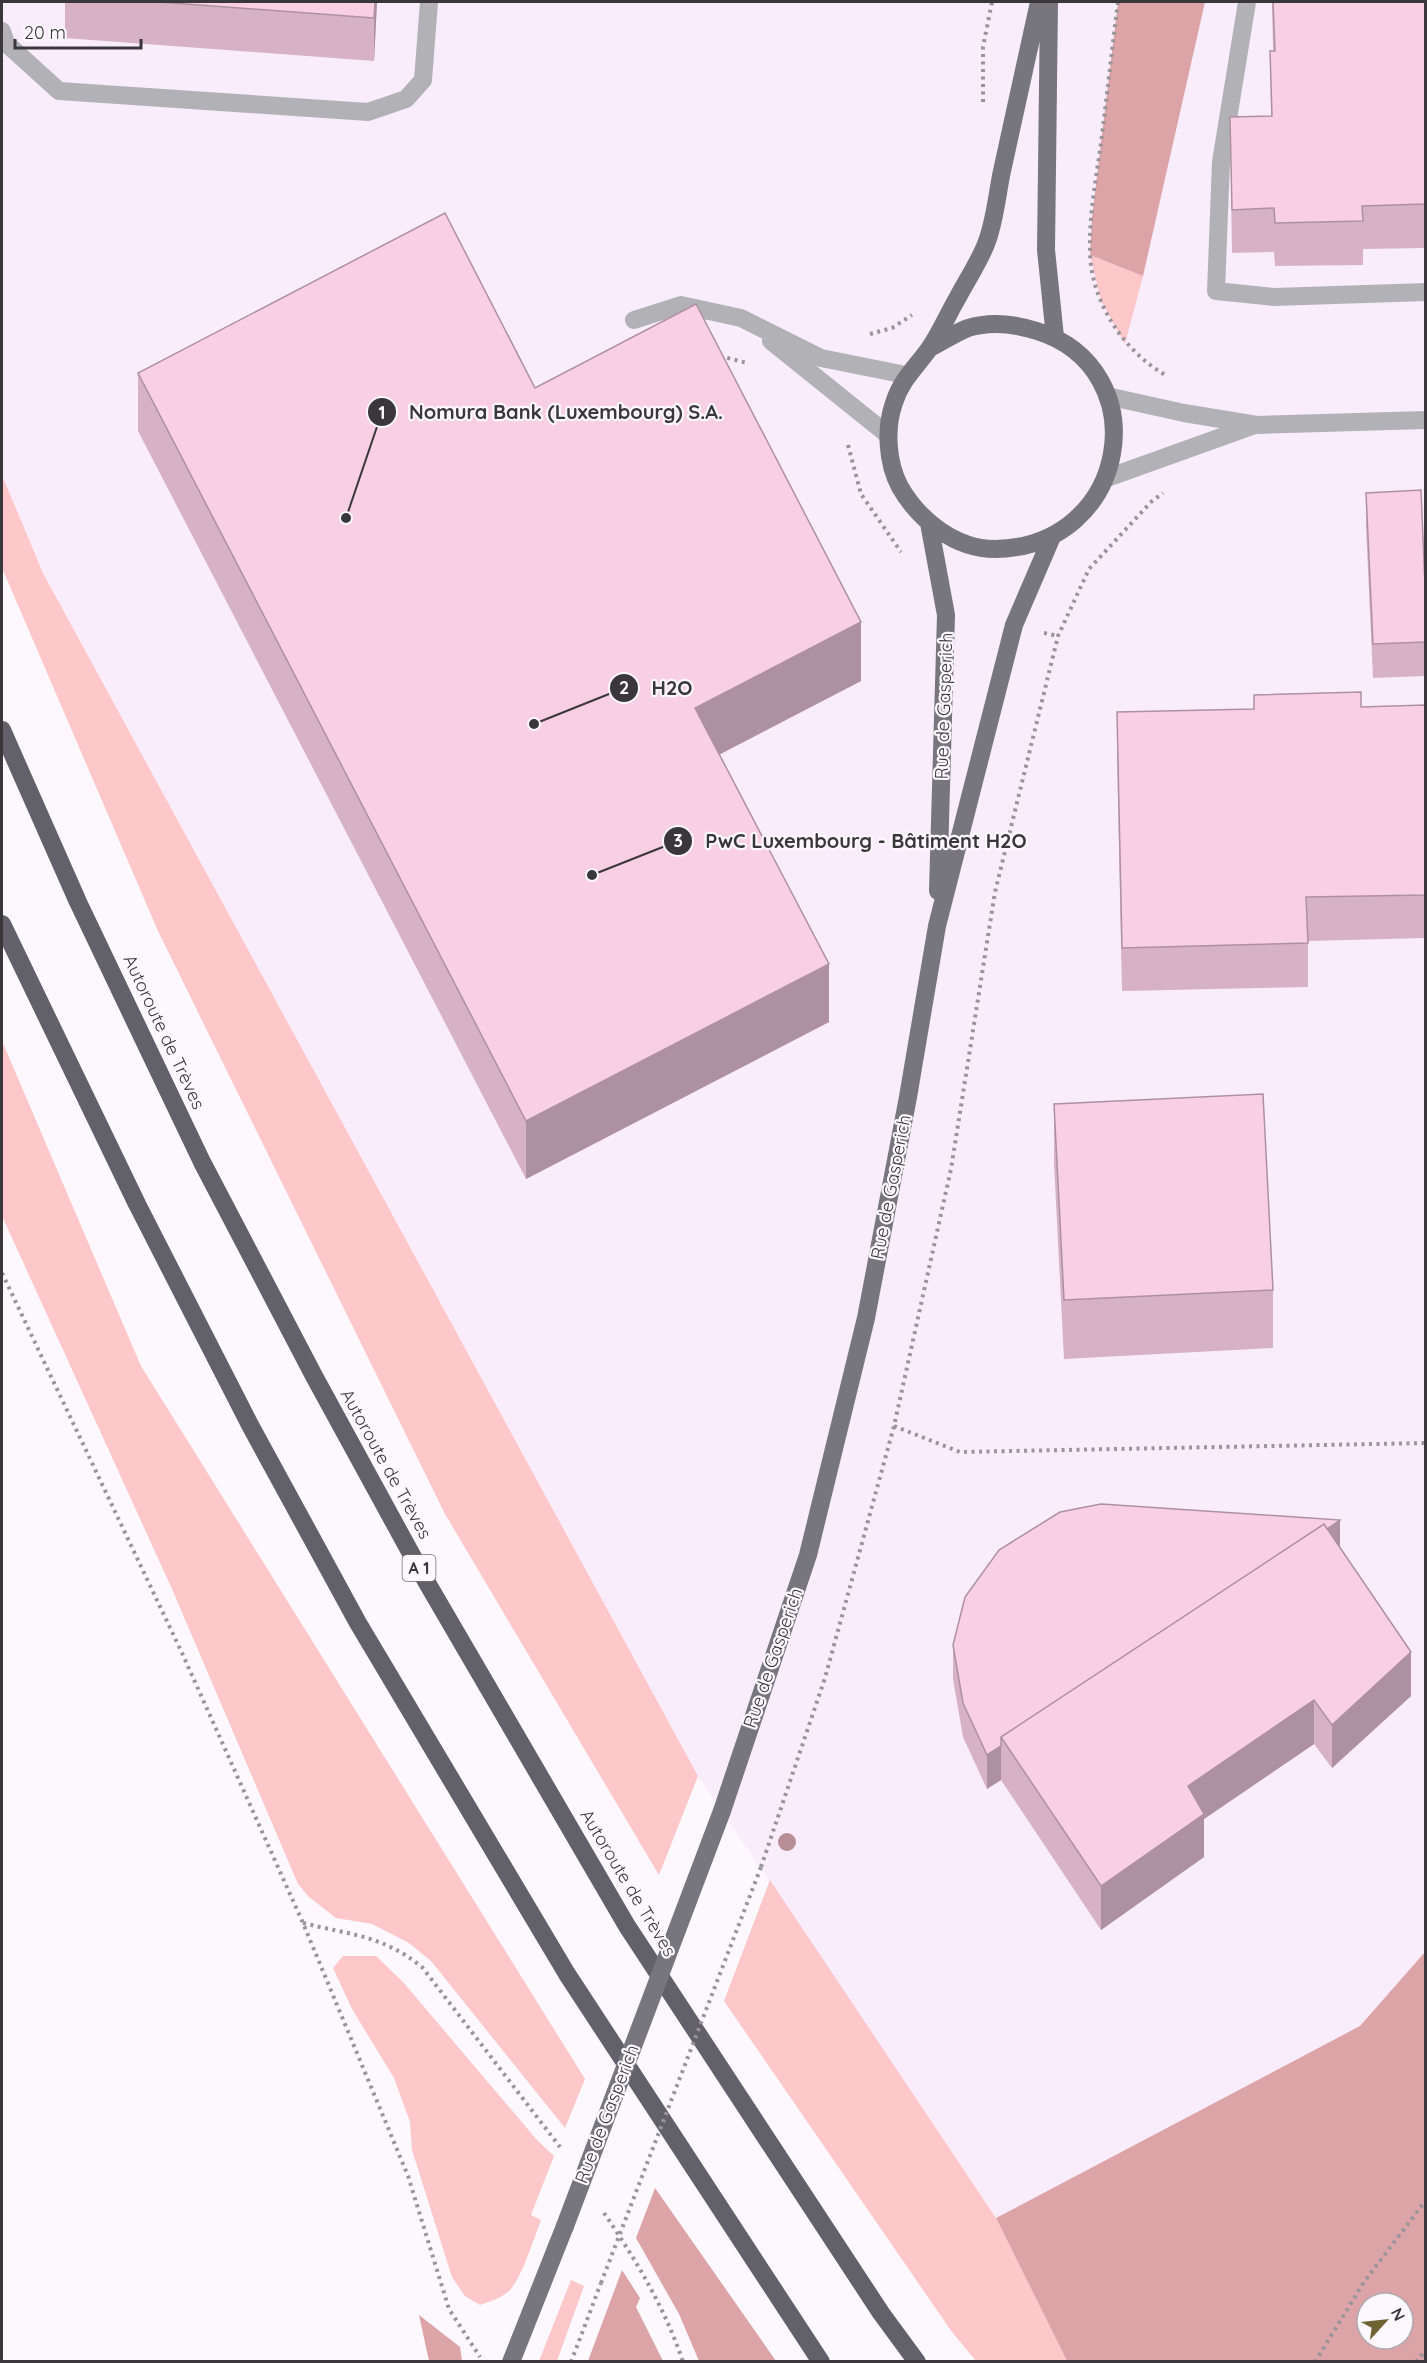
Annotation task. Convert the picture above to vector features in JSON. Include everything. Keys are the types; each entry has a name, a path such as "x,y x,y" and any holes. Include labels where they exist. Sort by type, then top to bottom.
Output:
{"highway":[{"name":"Autoroute de Trèves","path":"2,730 78,902 202,1162 314,1376 426,1581 627,1926 881,2313 917,2361"},
{"path":"2,924 137,1204 250,1425 358,1623 567,1974 821,2361"}],"main road":[{"path":"930,348 969,328 1013,323 1055,337 1087,361 1107,396 1115,437 1107,478 1085,514 1051,539 1020,548 988,549 956,541 929,523 911,505 898,484 891,460 888,435 893,404 906,375 930,348 986,244 1039,2"},
{"path":"1049,2 1046,250 1055,337"},
{"name":"Rue de Gasperich","path":"929,523 946,615 937,926"},
{"name":"Rue de Gasperich","path":"511,2361 565,2226 722,1810 808,1555 866,1318 908,1097 937,926 1014,625 1051,539"}],"street":[{"path":"2,31 6,43 59,91 368,112 406,99 423,80 429,2"},
{"path":"1247,2 1221,162 1216,291 1274,297 1425,292"},
{"path":"634,320 681,305 741,318 821,358 906,375"},
{"path":"741,318 888,435"},
{"path":"1107,396 1184,413 1257,424 1425,420"},
{"path":"1107,478 1257,424"}],"path":[{"path":"1118,2 1092,217 1090,255 1101,301 1125,344 1152,367 1182,384 1184,413"},
{"path":"571,2361 761,1867 825,1678 894,1426 951,1168 995,892 1058,636 1089,569 1150,502 1166,490"},
{"path":"2,1273 182,1653 303,1923 408,2176 449,2309 483,2361"},
{"path":"894,1426 960,1452 1425,1443"},
{"path":"303,1923 372,1938 400,1950 422,1967 561,2149"},
{"path":"1315,2361 1364,2282 1425,2200"},
{"path":"600,2206 632,2254 667,2319 683,2361"},
{"path":"1416,2361 1425,2350"}],"shaded area":[{"path":"2,2 1425,2 1426,1952 1360,2026 996,2218 698,1776 43,573 2,475"},
{"path":"1118,2 1205,2 1143,276 1090,255 1092,217"},
{"path":"1090,255 1143,276 1125,344 1101,301"},
{"path":"2,475 43,573 698,1776 659,1875 445,1514 158,931 2,568"},
{"path":"2,1041 141,1366 585,2079 565,2128 431,1961 409,1943 372,1924 336,1918 309,1897 298,1884 172,1589 2,1216"},
{"path":"770,1880 996,2218 1067,2361 976,2361 952,2332 724,2001"},
{"path":"1425,1952 1425,2361 1067,2361 996,2218 1360,2026"},
{"path":"343,1956 376,1956 403,1982 537,2140 554,2156 531,2215 541,2220 527,2257 510,2290 495,2299 480,2305 465,2296 452,2277 412,2150 410,2122 394,2078 352,2009 333,1968"},
{"path":"655,2188 776,2361 699,2361 679,2314 636,2238"},
{"path":"622,2270 640,2298 636,2307 663,2361 588,2361"},
{"path":"571,2280 584,2286 557,2361 539,2361"},
{"path":"419,2315 460,2347 462,2361 429,2361"}],"building":[{"path":"159,2 375,2 374,18"},
{"path":"1273,2 1425,2 1425,204 1362,206 1363,221 1275,223 1274,208 1232,210 1230,117 1272,116 1270,51 1275,51"},
{"path":"445,213 535,388 696,304 861,622 695,708 829,964 526,1121 138,373"},
{"path":"1421,490 1425,642 1373,644 1366,493"},
{"path":"1361,692 1361,707 1425,705 1425,895 1306,897 1308,943 1122,948 1117,712 1254,709 1254,695"},
{"path":"1263,1094 1273,1290 1064,1300 1054,1104"},
{"path":"1101,1504 1340,1520 1327,1529 1324,1524 1001,1737 1001,1746 987,1755 963,1703 953,1645 965,1597 999,1550 1060,1512"},
{"path":"1324,1524 1411,1652 1332,1725 1314,1700 1188,1786 1204,1814 1101,1886 1001,1737"}],"place":[{"name":"Nomura Bank (Luxembourg) S.A.","path":"346,518"},
{"name":"H2O","path":"534,724"},
{"name":"PwC Luxembourg - Bâtiment H2O","path":"592,875"}]}
